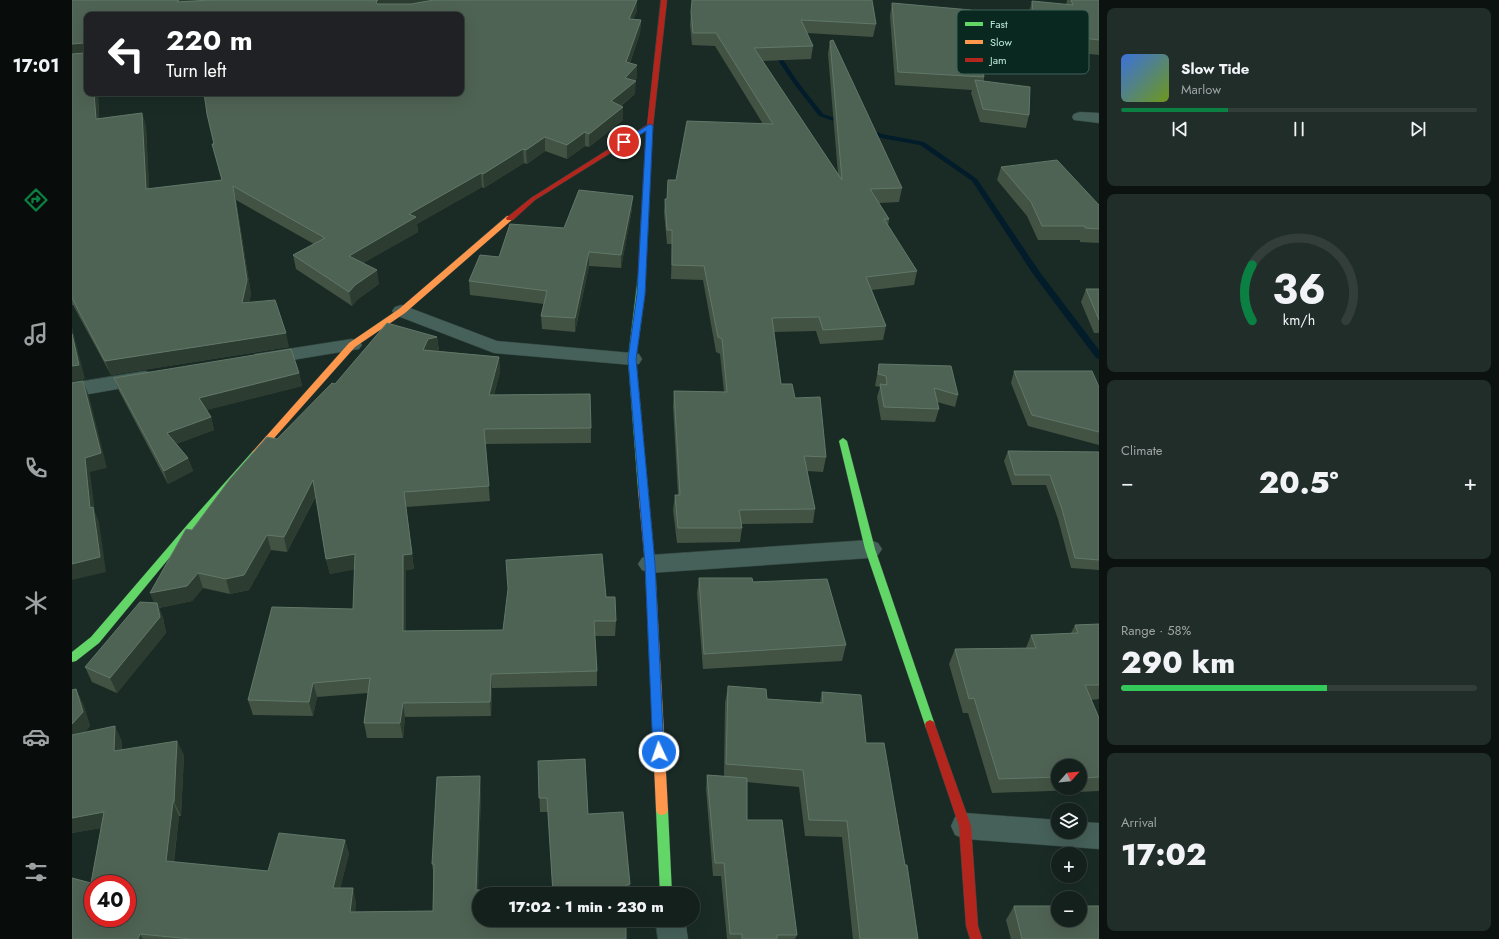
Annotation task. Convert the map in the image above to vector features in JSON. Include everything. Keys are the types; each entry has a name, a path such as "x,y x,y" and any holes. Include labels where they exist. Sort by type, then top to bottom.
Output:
{"street":[{"path":"664,0 650,126 641,294 632,359 650,564 666,887"},
{"path":"1080,118 1099,118"},
{"path":"72,658 95,640 191,526 352,345 402,311 533,199 650,126"},
{"path":"402,311 494,347 632,359"},
{"path":"243,362 352,345"},
{"path":"72,390 165,375"},
{"path":"843,441 870,549 965,826 972,926 976,939"},
{"path":"650,564 870,549"},
{"path":"965,826 1099,836"},
{"path":"671,927 673,939"}],"building":[{"path":"72,0 179,0 177,2 210,0 378,0 376,2 377,4 411,4 434,0 637,0 629,19 641,20 626,62 637,65 625,78 636,81 611,101 623,107 589,134 585,132 567,145 545,137 526,150 523,149 483,174 481,173 409,214 416,217 349,256 377,270 355,285 349,292 293,255 325,238 233,186 247,280 242,303 275,300 286,333 105,361 72,298 72,54 84,53 84,96 94,96 96,119 142,113 146,189 222,180 212,144 214,144 204,96 464,96 464,12 84,12 84,43 72,44"},
{"path":"692,0 872,0 876,24 801,20 813,46 754,48 842,180 830,41 833,40 902,188 870,189 889,219 884,219 917,271 866,277 886,326 823,330 819,317 772,318 781,384 792,384 795,398 820,397 826,457 804,456 815,509 739,510 742,528 678,528 675,495 680,495 674,391 727,392 722,339 718,337 704,266 672,265 672,230 667,230 665,199 667,199 668,180 676,180 687,121 773,124 716,33 693,33 691,12"},
{"path":"1071,0 1099,0 1099,40 1089,39 1089,10 1033,10 1032,1 1073,5"},
{"path":"892,3 971,10 957,10 957,74 983,74 984,77 898,72"},
{"path":"975,80 1030,87 1029,115 983,109"},
{"path":"1057,160 1099,205 1099,229 1085,228 1085,226 1042,226 1031,202 1001,167"},
{"path":"579,190 633,196 621,255 589,252 575,318 541,316 547,291 469,281 480,255 499,257 510,224 564,228"},
{"path":"1086,289 1099,289 1099,320"},
{"path":"387,323 437,337 428,339 423,350 499,357 489,395 590,394 591,428 484,429 489,486 404,492 412,554 403,555 403,631 503,630 508,589 506,560 602,554 606,597 615,597 616,621 594,621 597,671 491,674 490,702 403,703 400,723 364,723 370,678 313,683 309,702 248,700 272,607 353,609 355,554 326,559 313,480 284,537 267,535 244,575 226,579 198,573 187,586 150,593 186,529 192,530 230,479 267,437 277,439 332,383 335,384"},
{"path":"72,334 79,365 72,366"},
{"path":"291,349 299,373 199,398 211,417 167,433 188,458 164,471 114,378"},
{"path":"879,364 951,366 958,395 934,388 939,409 884,407 880,384 887,385 886,376 878,374"},
{"path":"1014,371 1092,371 1099,387 1099,432 1032,415"},
{"path":"83,381 101,453 85,458 90,508 93,507 100,557 72,564 72,383"},
{"path":"1008,451 1099,452 1099,560 1075,558 1062,509 1050,475 1015,475"},
{"path":"699,578 752,578 753,582 827,579 846,645 704,654"},
{"path":"140,602 157,603 160,617 110,678 85,667"},
{"path":"1099,624 1099,685 1085,685 1099,718 1099,777 1087,778 1087,759 1051,759 1051,777 999,779 974,698 969,699 955,649 1036,648 1031,635 1078,633 1075,625"},
{"path":"728,686 766,689 767,699 823,703 822,692 861,695 866,743 884,743 905,865 907,865 918,939 860,939 847,821 809,820 803,770 726,764"},
{"path":"76,689 83,712 72,724 72,690"},
{"path":"115,726 114,751 177,741 174,802 166,861 268,871 279,833 345,840 333,888 353,888 350,912 433,911 434,864 432,864 437,777 480,776 476,887 472,887 472,927 626,927 626,939 191,939 140,934 138,939 72,939 72,878 84,881 84,927 136,927 136,875 92,875 104,812 72,818 72,735"},
{"path":"585,759 588,814 623,812 630,884 626,885 626,887 553,887 547,798 539,798 538,761"},
{"path":"707,775 747,778 747,820 782,820 797,935 777,935 777,939 742,939 742,934 730,934 724,863 715,863"},
{"path":"1014,906 1051,906 1051,927 1087,927 1087,906 1099,906 1099,939 1022,939"}],"waterway":[{"path":"774,50 796,83 821,115 845,123"},
{"path":"865,130 881,136 922,143 975,180 1036,272 1099,356"}],"traffic: fast":[{"path":"642,271 641,294 632,359 643,489"},
{"path":"843,441 870,549 930,725"},
{"path":"72,658 95,640 191,526 256,453"},
{"path":"662,810 666,887"}],"traffic: slow":[{"path":"256,453 352,345 402,311 510,218"},
{"path":"643,489 650,564 662,810"}],"traffic: jam":[{"path":"642,271 650,126 664,0"},
{"path":"510,218 533,199 650,126"},
{"path":"930,725 965,826 972,926 976,939"}],"route":[{"path":"624,142 650,126 641,294 632,359 650,564 659,752"}]}
